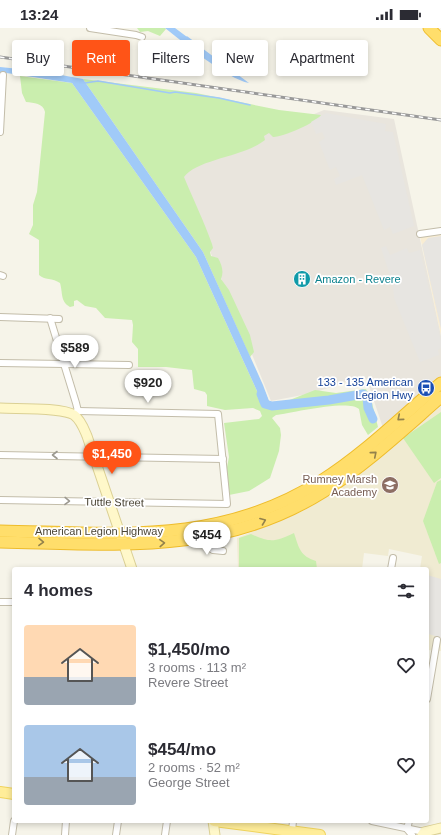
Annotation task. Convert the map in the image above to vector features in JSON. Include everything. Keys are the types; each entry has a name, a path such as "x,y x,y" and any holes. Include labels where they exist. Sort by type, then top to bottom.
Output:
{"highway":[{"path":"429,28 441,40"},
{"name":"American Legion Highway","path":"0,531 163,532 204,527 241,518 280,503 314,486 338,470 441,383"},
{"name":"American Legion Highway","path":"0,542 160,543 198,539 254,525 280,515 314,497 354,470 441,397"}],"main road":[{"path":"0,408 76,413 87,436 131,567"},
{"path":"0,792 12,794"},
{"path":"213,823 215,835"},
{"path":"230,823 273,828 292,826 320,835"},
{"path":"423,833 441,828"}],"street":[{"path":"90,28 142,37"},
{"path":"0,132 4,75"},
{"path":"420,234 441,231"},
{"path":"0,317 59,319"},
{"path":"0,455 223,459 218,414 76,413 64,363 50,318"},
{"path":"0,363 129,365"},
{"name":"Tuttle Street","path":"0,500 228,504 223,459"},
{"path":"198,539 213,550 223,551"},
{"path":"391,567 393,558"},
{"path":"0,602 12,602"},
{"path":"429,687 437,640"},
{"path":"12,835 14,823"},
{"path":"65,835 66,823"},
{"path":"116,835 118,823"},
{"path":"165,835 167,823"},
{"path":"381,823 423,833"},
{"path":"407,829 408,823"},
{"path":"407,829 412,835"}],"shaded area":[{"path":"324,110 394,119 441,336 441,379 383,428 367,380 364,376 313,393 271,401 177,170"},
{"path":"326,113 386,124 385,131 393,132 414,226 393,234 390,227 384,230 362,175 336,185 334,179 340,176 336,167 330,170 319,142 325,138 322,132 316,134 311,122"},
{"path":"441,233 441,336 420,236"},
{"path":"441,236 441,329 422,245 428,238"},
{"path":"386,246 390,255 407,248 409,253 420,250 441,341 441,348 438,350 439,355 420,362 394,298 393,285 381,248"},
{"name":"Rumney Marsh Academy","path":"441,406 441,651 429,650 429,567 420,567 422,556 389,549 388,556 364,553 362,567 238,567 237,538 303,511 340,489"},
{"path":"429,576 441,579 441,638 429,634"}],"green space":[{"path":"137,28 166,29 160,36 148,31 140,32"},
{"path":"20,76 72,83 196,257 257,391 258,398 265,404 269,401 273,403 282,403 315,390 336,393 366,389 371,399 378,427 368,435 362,425 359,409 353,406 332,406 276,415 272,418 280,428 281,435 279,451 270,478 249,491 229,495 225,477 229,457 224,423 259,419 262,416 260,411 253,408 225,410 207,406 207,395 205,392 194,389 192,370 166,367 138,367 138,349 132,342 132,320 105,318 96,308 85,306 77,300 74,301 74,306 70,307 63,299 60,283 43,278 39,275 39,240 29,234 33,225 33,205 37,192 45,112 40,105 26,102 22,93"},
{"path":"83,79 196,93 279,110 321,115 313,122 283,135 273,137 269,133 264,136 265,140 256,146 199,166 190,171 184,177 212,244 213,248 210,252 211,256 218,258 222,271 221,279 229,290 250,335 254,352 250,357 203,252"},
{"path":"441,412 441,478 434,483 403,438"},
{"path":"441,480 441,563 439,564 423,521 437,482"},
{"path":"294,533 303,554 316,561 317,567 239,567 239,538 251,534 268,540 277,540"}],"water":[{"path":"165,28 175,28 191,40 180,40"},
{"path":"204,50 212,56 212,64 204,58"},
{"path":"0,67 12,68 12,74 0,72"},
{"path":"26,76 64,76 83,79 203,252 263,385 269,401 265,404 260,403 257,391 196,257 72,83"},
{"path":"231,76 240,76 249,83"}],"waterway":[{"path":"187,37 191,40"},
{"path":"85,83 98,81 170,93 175,92 219,98 250,105"},
{"path":"261,394 265,404 272,406 329,400 363,394 367,397 368,408 373,419"}],"railway":[{"path":"0,57 441,120"}],"place":[{"name":"Amazon - Revere","path":"302,279"},
{"name":"133 - 135 American Legion Hwy","path":"426,388"},
{"name":"Rumney Marsh Academy","path":"390,485"}]}
